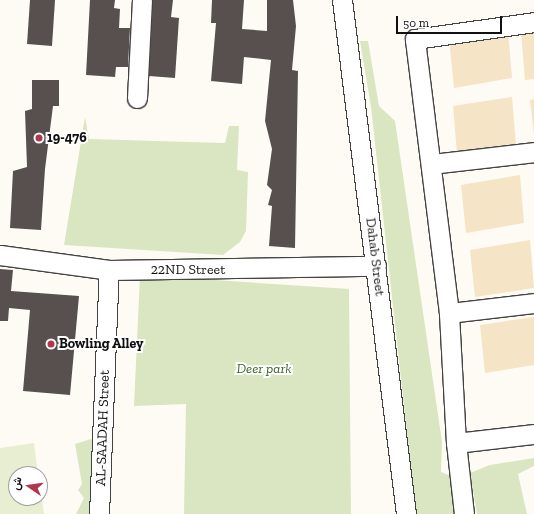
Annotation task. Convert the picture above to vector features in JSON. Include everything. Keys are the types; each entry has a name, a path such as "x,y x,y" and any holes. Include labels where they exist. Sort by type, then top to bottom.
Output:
{"street":[{"path":"137,98 142,0"},
{"name":"Dahab Street","path":"342,0 406,514"},
{"path":"464,514 456,443 449,313 415,39 534,22"},
{"path":"431,164 534,152"},
{"name":"22ND Street","path":"0,255 108,270 376,266"},
{"name":"AL-SAADAH Street","path":"99,514 108,270"},
{"path":"449,313 534,303"},
{"path":"456,443 534,434"}],"green space":[{"path":"360,41 368,41 379,106 395,121 442,442 441,472 451,476 455,514 416,514 371,107"},
{"path":"85,117 89,139 225,143 229,126 239,126 237,170 248,172 246,231 240,242 223,255 64,245"},
{"name":"Deer park","path":"140,275 349,289 351,514 184,514 186,404 134,406"},
{"path":"91,439 95,444 92,514 76,514 84,498 78,490 82,484 75,444"},
{"path":"34,443 37,466 8,466 8,506 43,506 44,514 0,514 0,448"},
{"path":"534,458 534,466 518,474 527,514 477,514 470,473 490,465"}],"sand":[{"path":"534,30 534,79 525,80 521,32"},
{"path":"508,31 512,78 454,88 449,39"},
{"path":"512,97 516,145 457,154 453,106"},
{"path":"534,99 534,135 530,100"},
{"path":"520,175 524,223 466,233 461,185"},
{"path":"530,240 534,288 475,297 470,250"},
{"path":"534,317 534,365 485,373 480,325"}],"building":[{"path":"30,0 55,0 52,46 27,44"},
{"path":"90,0 115,0 114,8 120,9 119,28 130,28 128,67 116,67 115,77 86,75"},
{"path":"153,0 173,0 171,17 179,18 175,78 149,76"},
{"path":"212,0 244,0 242,29 267,31 267,0 293,0 296,26 292,70 298,71 295,248 269,246 272,206 268,205 272,190 267,185 272,149 265,121 271,60 244,57 242,84 211,81 216,23 211,23"},
{"path":"32,80 59,80 59,106 53,106 45,169 41,230 10,228 13,171 27,167 25,111 32,109"},
{"name":"Bowling Alley","path":"0,269 13,270 11,291 79,296 70,395 23,391 30,310 9,308 8,321 0,321"}],"place":[{"name":"19-476","path":"39,138"},
{"name":"Bowling Alley","path":"51,344"}]}
